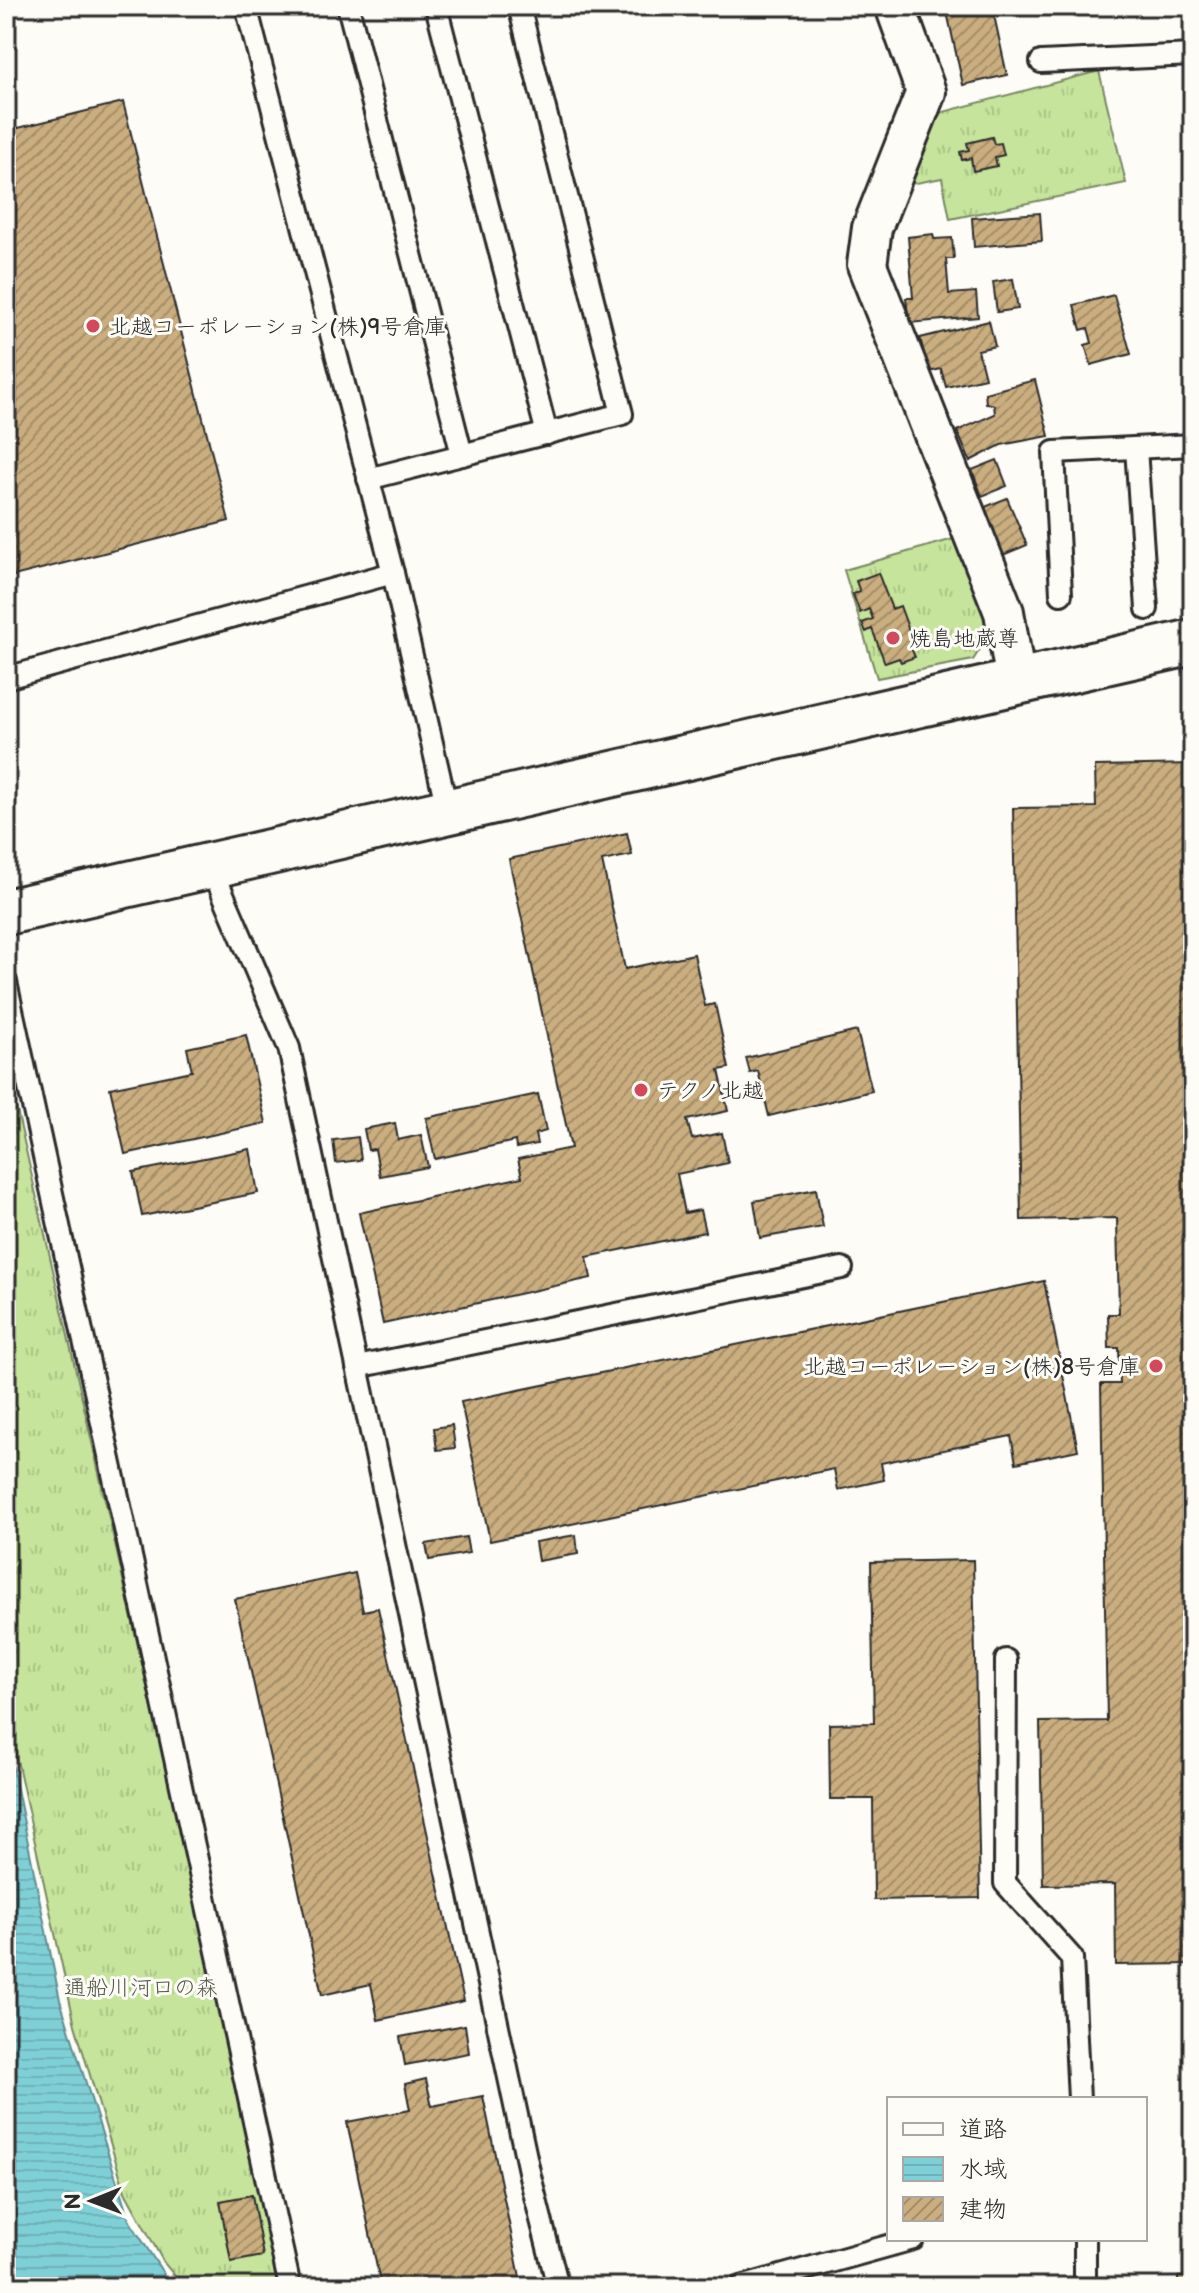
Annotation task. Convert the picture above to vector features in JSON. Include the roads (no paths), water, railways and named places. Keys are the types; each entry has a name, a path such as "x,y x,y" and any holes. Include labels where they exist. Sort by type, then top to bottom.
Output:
{"street":[{"path":"895,6 926,92 872,228 867,265 1004,612 1016,682"},
{"path":"6,912 1193,642"}],"lane":[{"path":"246,6 393,573 448,813"},
{"path":"348,6 462,455"},
{"path":"436,6 547,434"},
{"path":"368,479 622,414 519,6"},
{"path":"1041,62 1193,55"},
{"path":"1061,594 1054,452 1193,445"},
{"path":"1136,448 1147,609"},
{"path":"6,678 393,573"},
{"path":"211,866 289,1048 527,2160 558,2287"},
{"path":"6,982 290,2287"},
{"path":"357,1367 842,1268"},
{"path":"1006,1660 1005,1883 1072,1958 1079,2097"},
{"path":"741,2287 906,2241"},
{"path":"1085,2241 1085,2287"}],"water":[{"path":"6,1735 60,2000 129,2220 172,2287 6,2287"}],"place":[{"name":"北越コーポレーション(株)9号倉庫","path":"93,326"},
{"name":"焼島地蔵尊","path":"893,638"},
{"name":"テクノ北越","path":"641,1090"},
{"name":"北越コーポレーション(株)8号倉庫","path":"1156,1366"}],"park label":[{"name":"通船川河口の森","path":"141,1987"}]}
